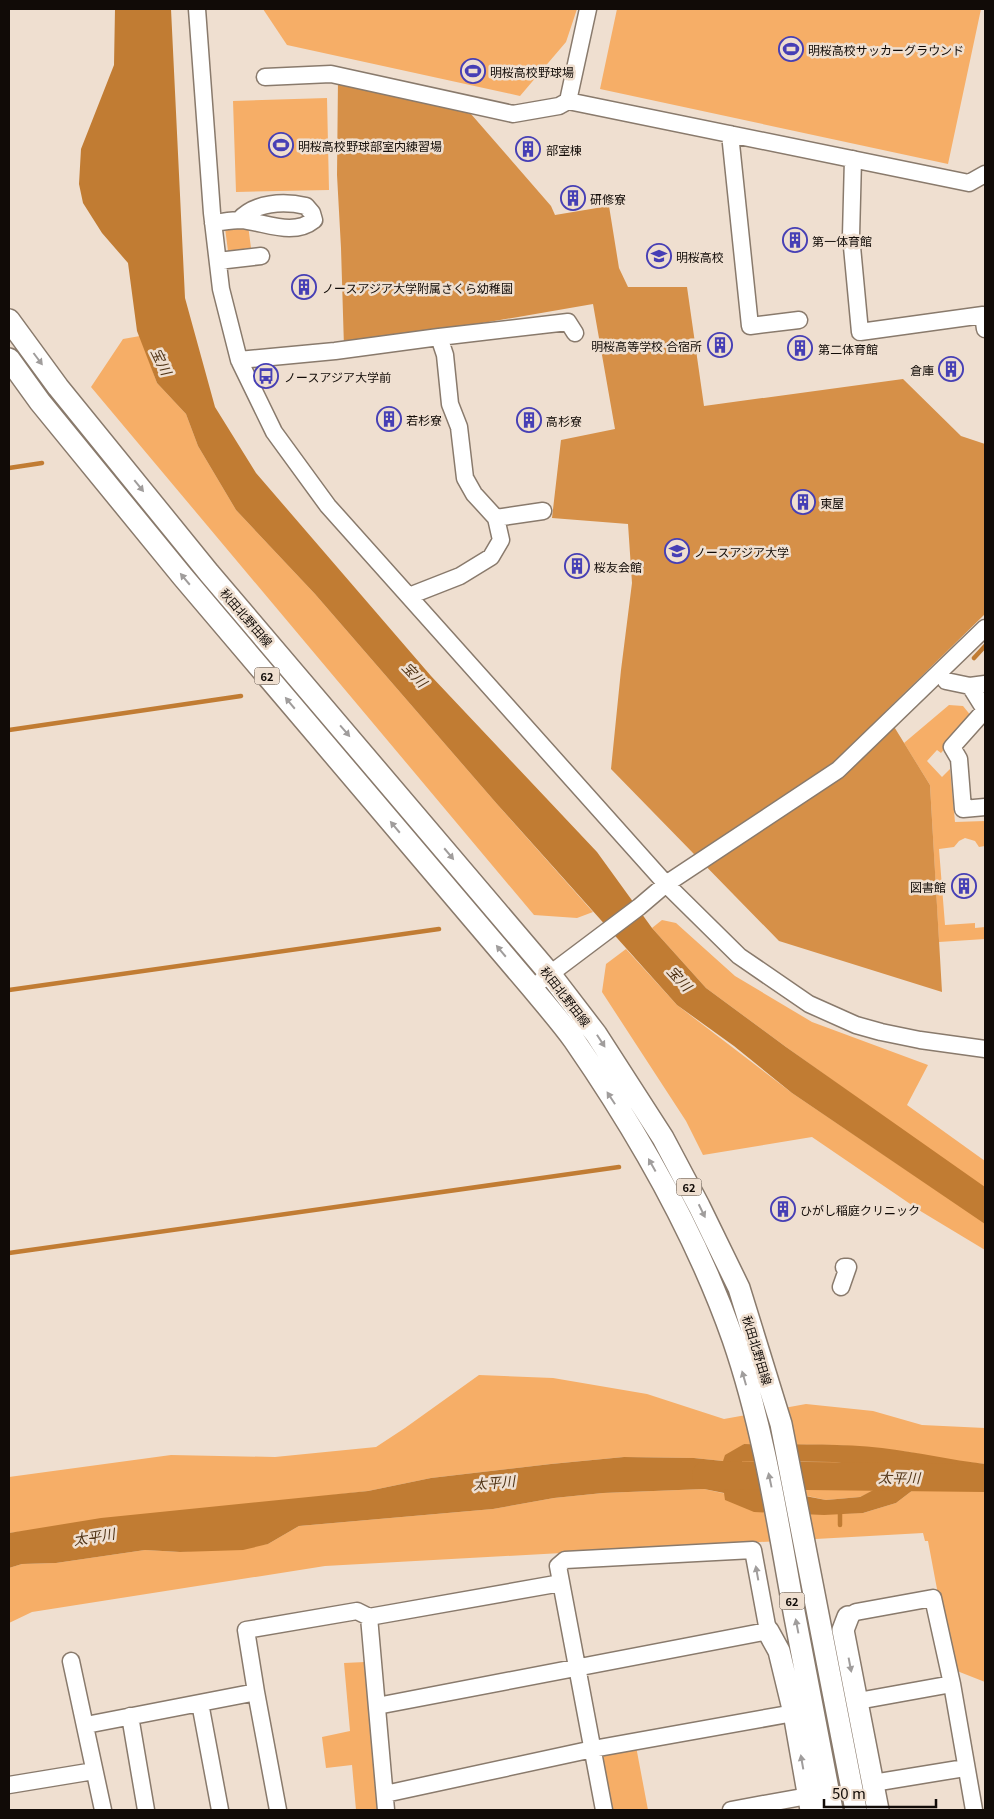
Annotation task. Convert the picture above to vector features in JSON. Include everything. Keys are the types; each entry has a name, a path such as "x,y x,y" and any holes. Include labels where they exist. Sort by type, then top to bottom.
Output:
{"main road":[{"name":"秋田北野田線","path":"9,320 58,387 209,573 550,974 596,1034 658,1130 699,1206 739,1288 781,1424 856,1810"},
{"name":"秋田北野田線","path":"9,359 40,402 177,569 532,988 579,1048 637,1139 680,1217 716,1295 733,1340 758,1425 780,1528 795,1618 832,1810"},
{"path":"848,1617 843,1630 878,1810"},
{"path":"768,1632 778,1651 794,1713 810,1803"}],"street":[{"path":"197,9 213,223 221,289 240,360 274,432 328,506 666,884 739,956 809,1004 856,1025 881,1032 985,1049"},
{"path":"568,101 588,9"},
{"path":"265,77 331,74 513,114 559,106 568,101 969,183 985,174"},
{"path":"730,134 750,326 799,320"},
{"path":"853,159 851,236 860,332 983,315 985,329"},
{"path":"213,223 239,220"},
{"path":"218,261 261,256"},
{"path":"240,360 336,351 568,322 575,333"},
{"path":"409,596 460,576 491,557 501,540 496,518 474,494 465,478 459,427 450,404 445,355 439,337"},
{"path":"496,518 543,511"},
{"path":"532,988 666,884 838,770 985,628"},
{"path":"666,884 685,881 828,788 985,643"},
{"path":"946,681 977,685 985,710 952,747 959,759 963,809 985,808"},
{"path":"841,1287 848,1268 844,1267"},
{"path":"377,1706 577,1668 768,1632 753,1550 565,1560 558,1566 577,1668 593,1749 604,1810"},
{"path":"278,1810 246,1630 357,1611 369,1617 561,1583"},
{"path":"848,1617 856,1612 934,1598 952,1684 974,1810"},
{"path":"369,1617 386,1810"},
{"path":"71,1661 86,1725 102,1810"},
{"path":"858,1701 952,1684"},
{"path":"86,1725 256,1692"},
{"path":"200,1703 220,1810"},
{"path":"385,1794 593,1749 794,1713"},
{"path":"130,1716 146,1810"},
{"path":"873,1783 966,1768"},
{"path":"9,1785 94,1771"},
{"path":"731,1810 810,1803"}],"shaded area":[{"name":"明桜高校野球場","path":"263,9 577,9 566,42 520,96 287,45"},
{"name":"明桜高校サッカーグラウンド","path":"617,9 981,9 948,164 600,89"},
{"name":"ノースアジア大学","path":"338,79 421,99 471,114 551,206 555,215 609,206 619,268 628,287 687,287 704,406 903,379 961,436 985,444 985,614 885,712 930,785 942,992 779,941 611,769 632,583 628,524 552,518 561,440 615,429 593,304 344,347 337,175"},
{"name":"明桜高校野球部室内練習場","path":"327,98 329,190 236,192 233,101"},
{"path":"248,225 251,248 228,251 225,228"},
{"path":"140,336 157,383 186,414 198,446 236,510 315,594 593,912 577,918 534,915 91,387 123,339"},
{"path":"949,705 963,706 972,717 941,753 937,750 927,761 942,777 950,769 955,822 985,821 985,846 979,847 975,841 965,838 954,847 939,849 945,925 975,923 975,928 985,927 985,939 939,942 930,785 904,743"},
{"path":"662,920 676,923 735,976 812,1022 928,1065 907,1105 985,1161 985,1189 706,988 652,928"},
{"path":"626,949 677,1005 792,1093 985,1223 985,1250 922,1212 812,1137 703,1155 686,1121 602,992 606,964"},
{"path":"479,1375 553,1378 647,1394 724,1419 806,1404 873,1411 922,1425 985,1428 985,1464 955,1461 908,1452 837,1445 744,1444 723,1461 694,1458 624,1457 551,1464 431,1478 368,1491 9,1533 9,1477 171,1455 275,1457 376,1447"},
{"path":"742,1461 834,1462 878,1468 883,1486 860,1497 826,1500 746,1483"},
{"path":"947,1488 985,1492 985,1682 952,1669 928,1541 925,1541 923,1533 325,1566 32,1612 9,1623 9,1568 22,1564 56,1563 145,1550 180,1552 268,1544 299,1526 493,1509 554,1498 603,1493 704,1489 820,1514 863,1513 896,1503 913,1490"},
{"path":"365,1662 378,1810 356,1810 352,1765 326,1768 322,1737 350,1731 344,1663"},
{"path":"635,1741 648,1810 604,1810 593,1749"}],"water":[{"name":"宝川","path":"115,9 171,9 185,298 215,407 256,473 431,676 597,852 652,928 706,988 786,1047 985,1187 985,1224 792,1093 734,1046 677,1005 497,804 315,594 236,510 198,446 186,414 157,383 137,331 128,263 102,233 83,203 79,184 81,149 114,65"},
{"path":"744,1444 848,1445 895,1450 985,1464 985,1492 947,1488 913,1490 896,1503 863,1513 824,1515 754,1512 725,1500 724,1493 704,1489 603,1493 554,1498 493,1509 299,1526 268,1544 243,1550 180,1552 145,1550 56,1563 22,1564 9,1568 9,1533 101,1518 368,1491 431,1478 551,1464 624,1457 694,1458 723,1461 725,1455","holes":["742,1461 834,1462 878,1468 883,1485 860,1497 826,1500 746,1483"]}],"waterway":[{"path":"9,468 42,463"},
{"path":"974,658 985,646"},
{"path":"9,730 241,696"},
{"path":"9,990 439,929"},
{"path":"9,1253 619,1167"},
{"name":"太平川","path":"706,1475 985,1478"},
{"path":"840,1514 840,1525"}],"place":[{"name":"明桜高校サッカーグラウンド","path":"791,49"},
{"name":"明桜高校野球場","path":"473,71"},
{"name":"明桜高校野球部室内練習場","path":"281,145"},
{"name":"部室棟","path":"528,149"},
{"name":"研修寮","path":"573,198"},
{"name":"第一体育館","path":"795,240"},
{"name":"明桜高校","path":"659,256"},
{"name":"ノースアジア大学附属さくら幼稚園","path":"304,287"},
{"name":"明桜高等学校 合宿所","path":"720,345"},
{"name":"第二体育館","path":"800,348"},
{"name":"倉庫","path":"951,369"},
{"name":"ノースアジア大学前","path":"266,376"},
{"name":"若杉寮","path":"389,419"},
{"name":"高杉寮","path":"529,420"},
{"name":"東屋","path":"803,502"},
{"name":"ノースアジア大学","path":"677,551"},
{"name":"桜友会館","path":"577,566"},
{"name":"図書館","path":"964,886"},
{"name":"ひがし稲庭クリニック","path":"783,1209"}]}
